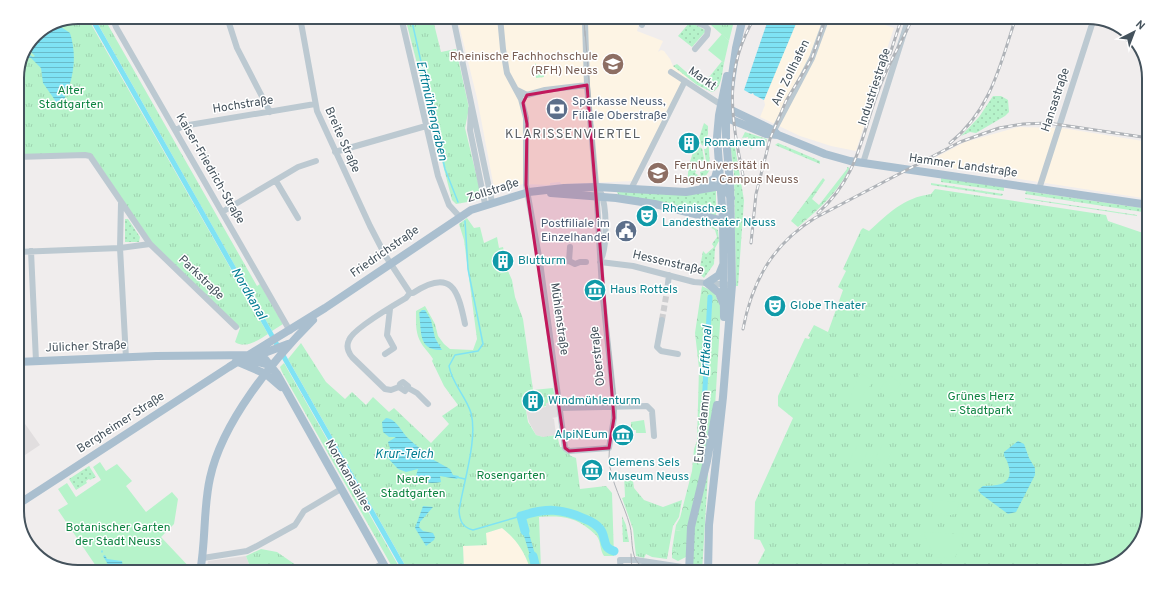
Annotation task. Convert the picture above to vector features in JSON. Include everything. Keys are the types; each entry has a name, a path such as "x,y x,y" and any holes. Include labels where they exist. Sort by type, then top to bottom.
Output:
{"main road":[{"path":"728,284 731,198 725,109 741,24"},
{"path":"725,109 718,124 725,261 728,284"},
{"path":"718,124 725,109"},
{"name":"Hammer Landstraße","path":"725,109 739,114 775,134"},
{"name":"Hammer Landstraße","path":"725,109 748,126 775,134 825,154 863,163 1142,204"},
{"path":"726,137 733,128 748,126"},
{"path":"695,191 712,182 719,164"},
{"path":"721,186 726,189 731,198"},
{"name":"Zollstraße","path":"458,216 489,203 532,191 597,187 686,192 721,186"},
{"name":"Zollstraße","path":"532,191 655,204 723,220"},
{"path":"723,220 731,212"},
{"name":"Friedrichstraße","path":"287,339 325,308 458,216"},
{"path":"724,308 719,293 707,283 721,272 725,261"},
{"name":"Europadamm","path":"704,565 705,523 719,396 724,308 728,284"},
{"name":"Europadamm","path":"708,565 709,517 723,396 728,284"},
{"path":"191,356 195,358 225,358 239,362 260,361 274,347 287,339"},
{"path":"260,361 274,347 287,339"},
{"path":"202,565 207,495 215,460 230,427 260,381 260,361 255,347 274,347"},
{"path":"260,361 274,347"},
{"name":"Jülicher Straße","path":"24,362 126,358 186,352 260,361"},
{"name":"Jülicher Straße","path":"156,356 225,355 260,361"},
{"name":"Bergheimer Straße","path":"24,500 239,362 260,361"},
{"name":"Nordkanalallee","path":"260,361 273,379 286,391"},
{"name":"Nordkanalallee","path":"260,361 286,391 383,563"},
{"path":"689,565 691,527 707,461 719,396"}],"street":[{"name":"Kaiser-Friedrich-Straße","path":"115,24 222,212 287,339"},
{"path":"229,24 237,48 270,112"},
{"name":"Breite Straße","path":"301,24 315,104 335,152 370,226 410,293"},
{"path":"402,24 442,188 449,205 458,216"},
{"path":"454,24 472,107 470,130 489,203"},
{"name":"Mühlenstraße","path":"501,24 503,54 508,76 523,103 527,124 525,165 526,185 532,191 540,262 566,450"},
{"name":"Oberstraße","path":"566,450 609,448 615,408 600,262 600,197 597,187 587,85 585,24"},
{"path":"695,49 707,35 708,29 701,24"},
{"name":"Am Zollhafen","path":"775,134 812,58 824,24"},
{"name":"Industriestraße","path":"863,163 907,24"},
{"name":"Hansastraße","path":"1039,189 1092,24"},
{"name":"Markt","path":"671,72 725,109"},
{"path":"631,189 685,81"},
{"path":"516,90 527,95 545,90 587,85"},
{"path":"523,103 527,95"},
{"name":"Hochstraße","path":"176,130 183,126 315,104"},
{"path":"335,152 426,126"},
{"name":"Parkstraße","path":"24,157 85,154 90,156 150,244 236,327"},
{"path":"222,212 298,167 316,161"},
{"path":"276,181 298,218"},
{"path":"121,203 120,248 126,358"},
{"path":"24,252 120,248 150,244"},
{"path":"569,261 570,247"},
{"path":"31,251 36,361"},
{"path":"540,262 569,261 575,264 586,262"},
{"name":"Hessenstraße","path":"600,262 633,266 707,283 728,284"},
{"path":"666,291 669,275"},
{"path":"428,404 417,393 408,388 407,384 403,382 399,387 391,390 385,389 352,357 348,348 349,340 354,332 406,298 410,293 413,293 432,282 443,283 450,286 458,295 465,324"},
{"path":"385,354 394,348 387,334 390,309"},
{"path":"662,320 658,344 659,350 678,354"},
{"path":"560,408 649,407 652,411 654,436"},
{"path":"203,558 247,551 295,525 304,511 341,489"},
{"path":"620,565 620,560 636,560 669,565"}],"highlighted area":[{"path":"587,85 614,418 609,448 569,451 565,448 526,185 527,124 523,103 527,95"}],"shaded area":[{"path":"459,24 639,24 637,31 663,41 658,52 661,50 664,51 673,66 687,77 634,181 561,184 560,182 550,183 550,185 523,184 495,193 477,98"},
{"path":"794,24 882,24 894,28 856,151 831,146 800,136 760,117 765,105 764,100"},
{"path":"1018,127 1062,128 1142,141 1142,198 923,164 965,142"},
{"path":"556,402 558,414 557,417 552,418 554,419 556,435 543,437 536,435 529,422 526,410 546,407 546,403"},
{"path":"24,422 40,445 24,456"},
{"path":"502,528 513,537 521,547 529,565 464,565 463,546 486,545 486,533"},
{"path":"246,556 249,565 207,565 208,561"}],"green space":[{"name":"Alter Stadtgarten","path":"91,24 268,334 252,343 243,345 235,342 240,328 154,246 93,156 24,155 24,75 26,64 35,45 42,37 57,28 68,25"},
{"path":"98,24 110,24 108,25 257,286 260,284 283,324 272,331"},
{"path":"407,24 434,24 441,52 456,49 469,108 465,128 479,186 479,200 456,204 452,200"},
{"path":"688,24 694,24 705,30 705,32 692,47 678,36"},
{"path":"733,24 729,41 711,25"},
{"path":"722,34 729,41 724,63 708,50"},
{"path":"722,61 724,63 720,84 712,92 697,85 673,66 677,64 699,83 708,86 710,84 707,78"},
{"path":"535,63 537,66 543,66 544,77 536,78"},
{"path":"993,96 1001,96 1008,100 1009,112 1005,116 976,133 970,132 961,136 979,117"},
{"path":"704,123 708,126 708,134 703,146 698,141"},
{"path":"745,132 767,139 766,143 756,139 751,150 748,137 742,138"},
{"path":"708,136 710,167 707,167 704,149 706,149 707,146 704,145"},
{"path":"731,141 734,141 744,200 738,286 736,286 734,173"},
{"path":"778,143 820,161 820,164 775,145"},
{"path":"698,147 702,148 705,163 701,161 697,164 690,162 694,149"},
{"path":"689,163 696,166 697,169 695,173 701,177 700,172 710,169 706,176 700,181 687,184"},
{"path":"847,167 850,168 845,177 820,207 798,227 791,221 823,178 825,180 812,199 819,205"},
{"path":"941,178 1004,187 1004,191 941,182"},
{"path":"931,183 1003,194 1002,196 931,185"},
{"path":"716,189 716,216 619,196 616,190"},
{"name":"Grünes Herz – Stadtpark","path":"935,189 1106,215 1108,221 1142,233 1142,511 1141,521 1136,535 1129,547 1124,552 1109,561 1095,565 757,565 765,550 760,540 754,539 755,502 793,418 778,406 778,396 805,338 809,339 810,337 808,336 814,325 828,332 843,290 838,287 846,271 843,269 861,230 863,228 869,231 897,207 912,199 931,194"},
{"path":"1026,191 1142,208 1142,212 1025,194"},
{"path":"1025,199 1137,215 1137,216"},
{"name":"Rosengarten","path":"467,218 474,228 480,227 484,243 497,237 499,248 503,247 515,297 523,319 533,390 553,388 556,402 546,403 546,406 526,410 528,422 536,435 543,437 557,435 560,447 563,447 571,456 576,458 580,489 606,486 612,493 614,556 604,556 599,540 595,534 583,525 566,518 539,517 541,565 529,565 519,546 502,528 486,533 487,545 463,546 464,565 405,565 288,359 301,343 326,382 345,399 352,392 366,405 373,397 389,412 394,408 431,443 449,424 442,416 458,405 444,386 432,361 433,359 420,342 416,329 416,311 425,306 435,324 438,336 450,349 473,350 477,339 464,240 459,224"},
{"path":"125,219 128,219 140,237 139,242 125,242"},
{"path":"706,223 718,230 719,241 715,248 714,264 704,278 699,273 703,251 706,254 714,247 712,244 717,237 715,230 706,225"},
{"path":"702,286 714,292 721,307 715,407 686,557 678,561 672,558 672,550 675,549 676,552 681,530 675,531 676,525 680,518 692,471 694,449 697,441 699,368 695,333","holes":["709,297 712,297 706,406 703,406"]},
{"path":"284,363 398,565 391,565 280,367"},
{"path":"860,373 874,381 858,401 850,397"},
{"path":"891,376 901,384 888,398 879,390"},
{"path":"644,420 646,433 636,433 636,430 631,430 631,422"},
{"path":"883,444 893,450 886,464 875,458"},
{"path":"858,445 868,451 860,465 850,459"},
{"name":"Botanischer Garten der Stadt Neuss","path":"100,462 106,471 117,464 132,481 126,486 146,512 172,492 178,499 174,524 161,537 187,565 95,565 58,510 68,504 58,489 67,483 76,497 101,480 93,467"},
{"path":"89,466 96,477 90,480 89,479 86,481 87,483 76,490 69,479"},
{"path":"708,473 702,565 692,565 692,538"},
{"path":"624,474 632,474 634,488 644,500 663,507 682,500 679,517 673,526 667,559 652,557 646,554 644,558 636,556 633,529 622,498 625,497"},
{"path":"933,501 959,502 957,513 935,516 932,510"},
{"path":"622,516 626,525 629,542 623,542"},
{"path":"681,530 684,551 676,553 675,549 672,550 675,531"},
{"path":"923,532 964,534 955,558 936,557 933,554"},
{"path":"261,549 277,552 296,565 249,565 246,556"}],"water":[{"path":"767,24 796,24 764,100 753,93 751,94 744,90"},
{"path":"61,27 70,33 74,56 73,68 65,98 61,103 57,103 43,83 41,68 31,58 29,58 30,55 33,57 35,56 31,52 35,45 48,33"},
{"path":"422,310 425,310 431,320 435,338 442,350 428,347 422,338 419,313"},
{"name":"Krur-Teich","path":"386,418 393,420 406,436 417,446 433,455 432,459 450,469 453,475 459,476 457,479 440,476 441,482 425,482 415,479 418,469 406,472 398,469 385,455 390,448 388,442 396,437 389,437 383,432 382,422"},
{"path":"1018,441 1024,444 1029,458 1035,468 1035,475 1016,512 1008,514 981,494 978,490 983,486 999,485 1007,480 1010,471 1004,452"},
{"path":"423,506 433,507 420,522 419,527 423,531 433,533 435,537 434,540 426,546 415,528"},
{"path":"526,518 526,523 538,565 533,565 519,520"},
{"path":"105,555 107,559 122,561 123,565 108,565 103,556"}],"waterway":[{"name":"Nordkanal","path":"95,24 402,565"},
{"name":"Erftmühlengraben","path":"413,24 445,169 458,202"},
{"name":"Erftmühlengraben","path":"465,221 468,269 483,344 478,351 455,355 449,366 453,379 469,407 473,424 469,462 459,515 464,525 473,530 521,516"},
{"name":"Erftkanal","path":"704,406 710,297"},
{"name":"Erftmühlengraben","path":"456,477 465,479"},
{"name":"Erftmühlengraben","path":"525,531 521,516 553,510 561,511 576,515 592,522 601,530 606,546 610,550 614,551"},
{"path":"533,556 535,565"}],"tunnel":[{"path":"662,320 667,291"}],"tram line":[{"path":"584,24 585,36"},
{"path":"585,31 597,179 601,262 616,401 609,458 612,476 630,526 634,556 640,565"},
{"path":"631,554 632,565"}],"railway":[{"path":"743,175 735,134 732,94 738,56 745,36 751,24"},
{"path":"751,243 756,194 770,139 786,101 812,58 824,24"},
{"path":"890,54 900,24"},
{"path":"818,213 832,199 843,184 851,169 884,77 910,24"},
{"path":"950,143 964,130 985,101 999,69 1014,24"},
{"path":"743,329 752,295 767,265 776,252 800,228 815,218 960,142 999,128 1023,124 1048,123 1142,137"}],"place":[{"name":"Rheinische Fachhochschule (RFH) Neuss","path":"613,64"},
{"name":"Sparkasse Neuss, Filiale Oberstraße","path":"557,109"},
{"name":"Romaneum","path":"689,143"},
{"name":"FernUniversität in Hagen - Campus Neuss","path":"658,173"},
{"name":"Rheinisches Landestheater Neuss","path":"647,216"},
{"name":"Postfiliale im Einzelhandel","path":"626,231"},
{"name":"Blutturm","path":"503,261"},
{"name":"Haus Rottels","path":"595,290"},
{"name":"Globe Theater","path":"775,306"},
{"name":"Windmühlenturm","path":"533,401"},
{"name":"AlpiNEum","path":"623,435"},
{"name":"Clemens Sels Museum Neuss","path":"592,470"}],"district":[{"name":"KLARISSENVIERTEL","path":"573,135"}],"park label":[{"name":"Neuer Stadtgarten","path":"413,487"}]}
